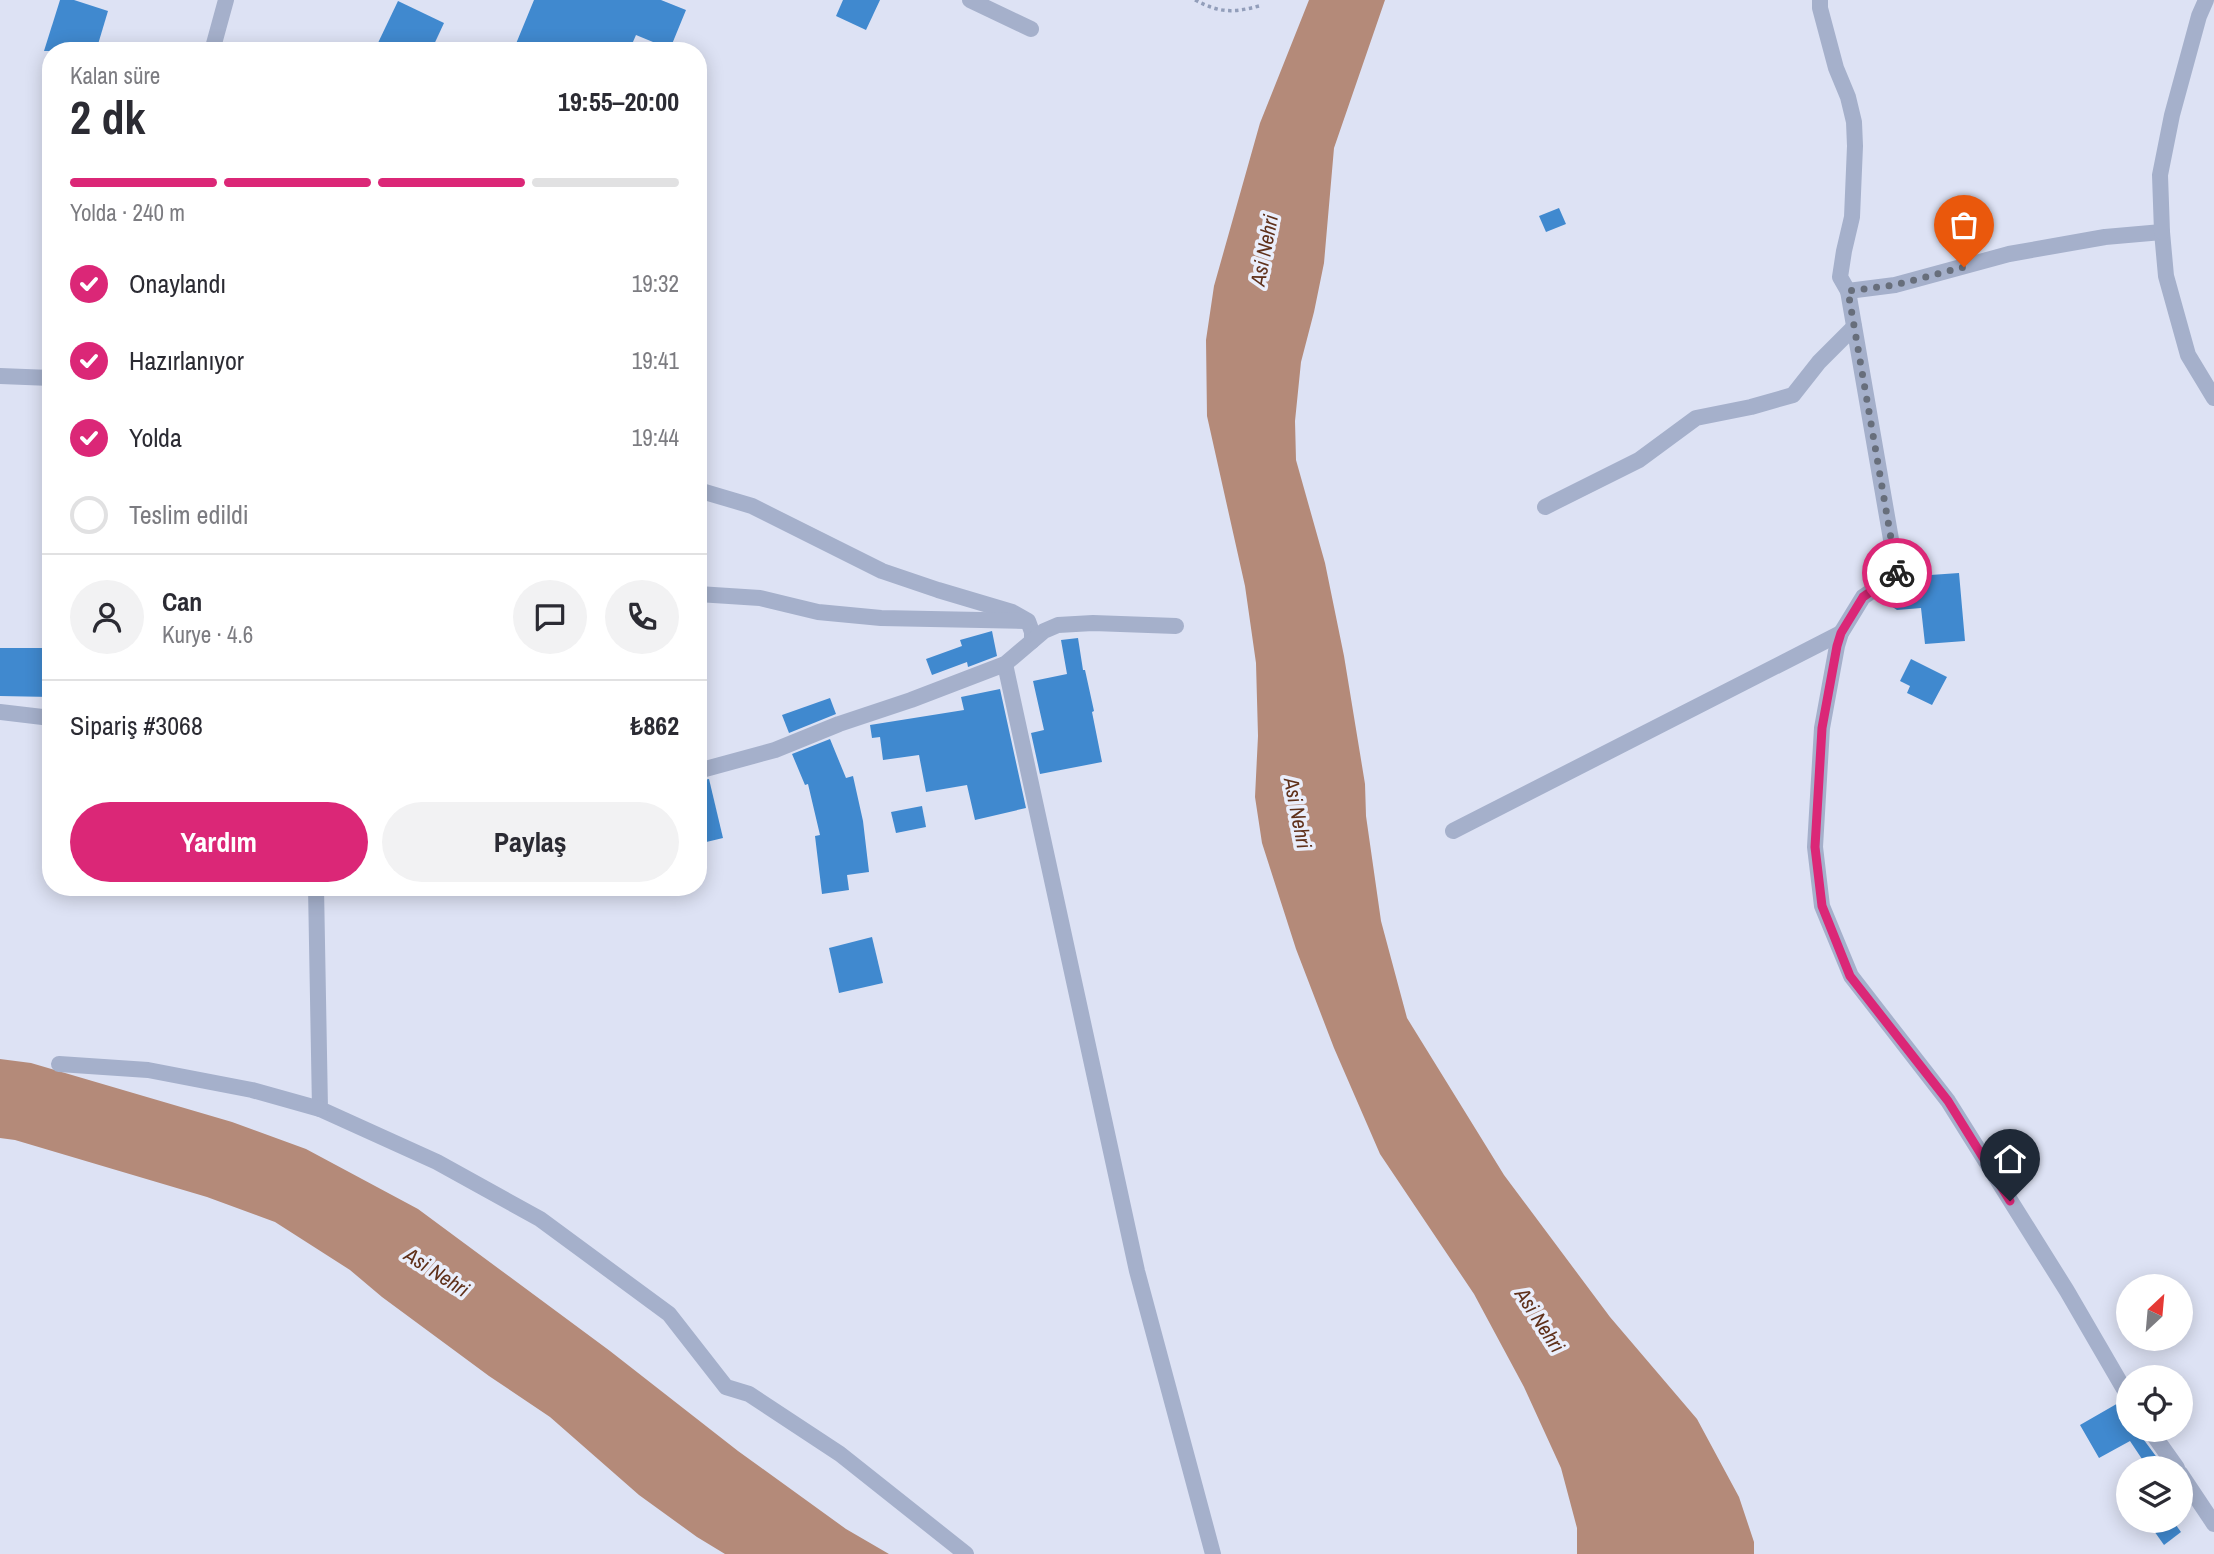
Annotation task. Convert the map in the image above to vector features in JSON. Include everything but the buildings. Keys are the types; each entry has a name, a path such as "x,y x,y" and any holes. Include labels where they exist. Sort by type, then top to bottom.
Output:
{"street":[{"path":"214,42 226,0"},
{"path":"970,0 1031,29"},
{"path":"1820,0 1836,68 1848,97 1854,122 1856,146 1852,217 1840,277 1848,291 1897,574 1863,597 1841,633 1837,646 1822,728 1815,847 1822,906 1850,976 1948,1101 2067,1291 2116,1375"},
{"path":"2206,0 2199,16 2172,116 2160,174 2166,276 2188,355 2214,398"},
{"path":"1848,291 1895,285 2009,254 2105,237 2162,232"},
{"path":"1545,507 1639,460 1696,418 1793,395 1819,362 1854,327"},
{"path":"0,376 42,378"},
{"path":"707,493 752,506 882,570 1012,612 1028,621 1032,641"},
{"path":"707,595 760,598 818,612 881,618 1028,621"},
{"path":"707,769 775,750 1005,664 1044,631 1058,625 1093,623 1176,626"},
{"path":"1452,831 1841,633"},
{"path":"1005,664 1137,1271 1213,1554"},
{"path":"0,712 42,717"},
{"path":"316,896 320,1110"},
{"path":"59,1064 148,1070 251,1090 320,1110 437,1162 540,1219 669,1314 726,1387 749,1394 840,1454 966,1554"},
{"path":"2193,1492 2214,1524"}],"path":[{"path":"1195,0 1214,10 1236,12 1259,6"}],"water":[{"name":"Asi Nehri","path":"1309,0 1385,0 1334,148 1324,263 1301,362 1295,421 1296,460 1325,563 1344,656 1365,784 1366,816 1381,921 1407,1018 1504,1175 1610,1317 1697,1419 1739,1497 1754,1542 1754,1554 1577,1554 1577,1528 1561,1468 1524,1387 1474,1294 1380,1154 1334,1048 1296,949 1262,843 1255,797 1258,736 1256,663 1245,586 1207,416 1206,340 1214,286 1260,123"},
{"name":"Asi Nehri","path":"0,1059 31,1063 232,1122 306,1149 418,1209 610,1351 738,1451 846,1529 889,1554 725,1554 639,1495 550,1417 489,1376 350,1270 275,1222 207,1197 15,1140 0,1138"}],"way so far":[{"path":"1897,573 1848,291 1895,285 1964,267"}],"route":[{"path":"1897,573 1863,597 1841,633 1837,646 1822,728 1815,847 1822,906 1850,976 1948,1101 2010,1201"}]}
